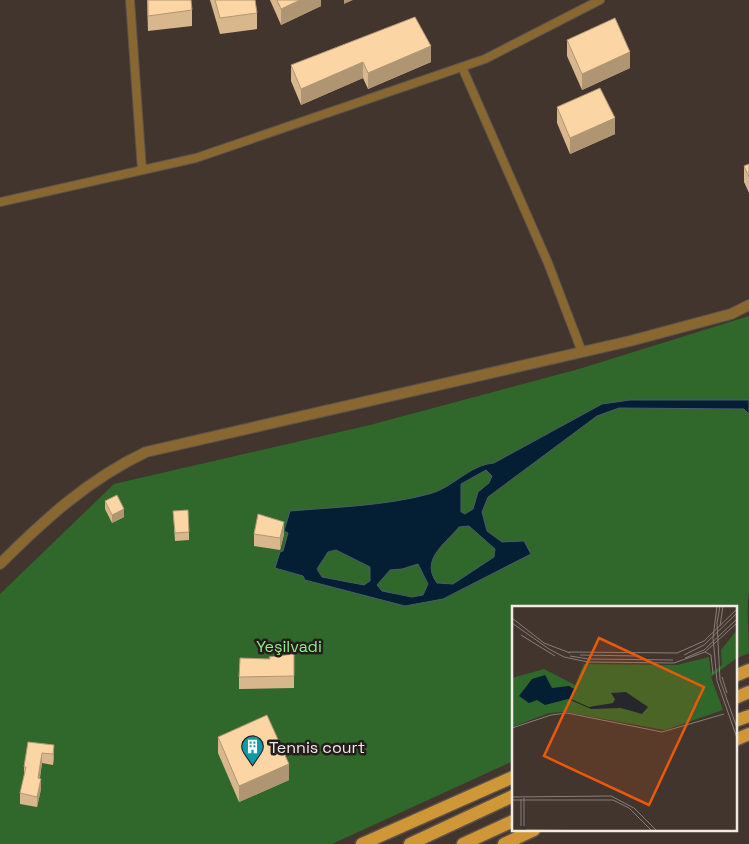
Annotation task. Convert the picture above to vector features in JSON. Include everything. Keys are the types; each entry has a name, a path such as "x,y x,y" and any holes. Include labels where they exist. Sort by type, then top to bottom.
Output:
{"main road":[{"path":"736,676 749,670"},
{"path":"736,698 749,692"},
{"path":"736,721 749,716"},
{"path":"736,740 749,734"},
{"path":"362,844 512,777"},
{"path":"410,844 512,796"},
{"path":"463,844 512,821"},
{"path":"504,844 530,832"}],"street":[{"path":"130,0 142,170"},
{"path":"0,202 196,158 485,59 600,0"},
{"path":"462,67 548,263 582,352"},
{"path":"0,564 42,522 78,492 106,472 146,452 582,352 700,323 731,314 749,305"}],"green space":[{"name":"Yeşilvadi","path":"749,316 749,653 736,659 736,606 512,606 512,761 332,844 0,844 0,594 114,484 370,425 579,369"}],"water":[{"path":"630,400 749,400 749,414 744,409 619,408 597,416 488,497 482,512 487,531 502,542 524,541 531,554 443,599 405,606 305,580 303,576 275,568 280,552 283,551 288,533 284,531 290,511 377,504 438,491 469,472 494,463 602,404","holes":["486,470 492,476 489,483 478,492 473,509 465,514 461,512 461,484","469,526 495,549 494,557 453,584 437,583 432,575 431,567 433,560 436,553 459,527","336,550 370,567 370,581 364,585 322,577 317,569 328,552","418,564 428,584 423,595 412,597 382,591 377,585 390,570 402,569"]}],"building":[{"path":"148,0 191,0 192,10 148,16"},
{"path":"215,0 255,0 257,13 220,18"},
{"path":"277,0 300,0 281,9"},
{"path":"415,17 431,46 368,73 363,62 301,89 291,65"},
{"path":"615,18 630,52 582,74 567,40"},
{"path":"600,88 615,118 570,138 557,107"},
{"path":"749,164 749,177 744,166"},
{"path":"117,495 124,509 112,515 105,501"},
{"path":"188,510 189,532 175,533 173,511"},
{"path":"258,514 284,522 280,538 254,534"},
{"path":"294,654 294,676 239,677 240,658 270,659 269,657"},
{"name":"Tennis court","path":"267,715 289,764 239,786 218,737"},
{"path":"28,742 54,745 53,754 42,753 38,778 41,779 37,797 20,793 26,767 24,767"}],"place":[{"name":"Tennis court","path":"253,766"}]}
